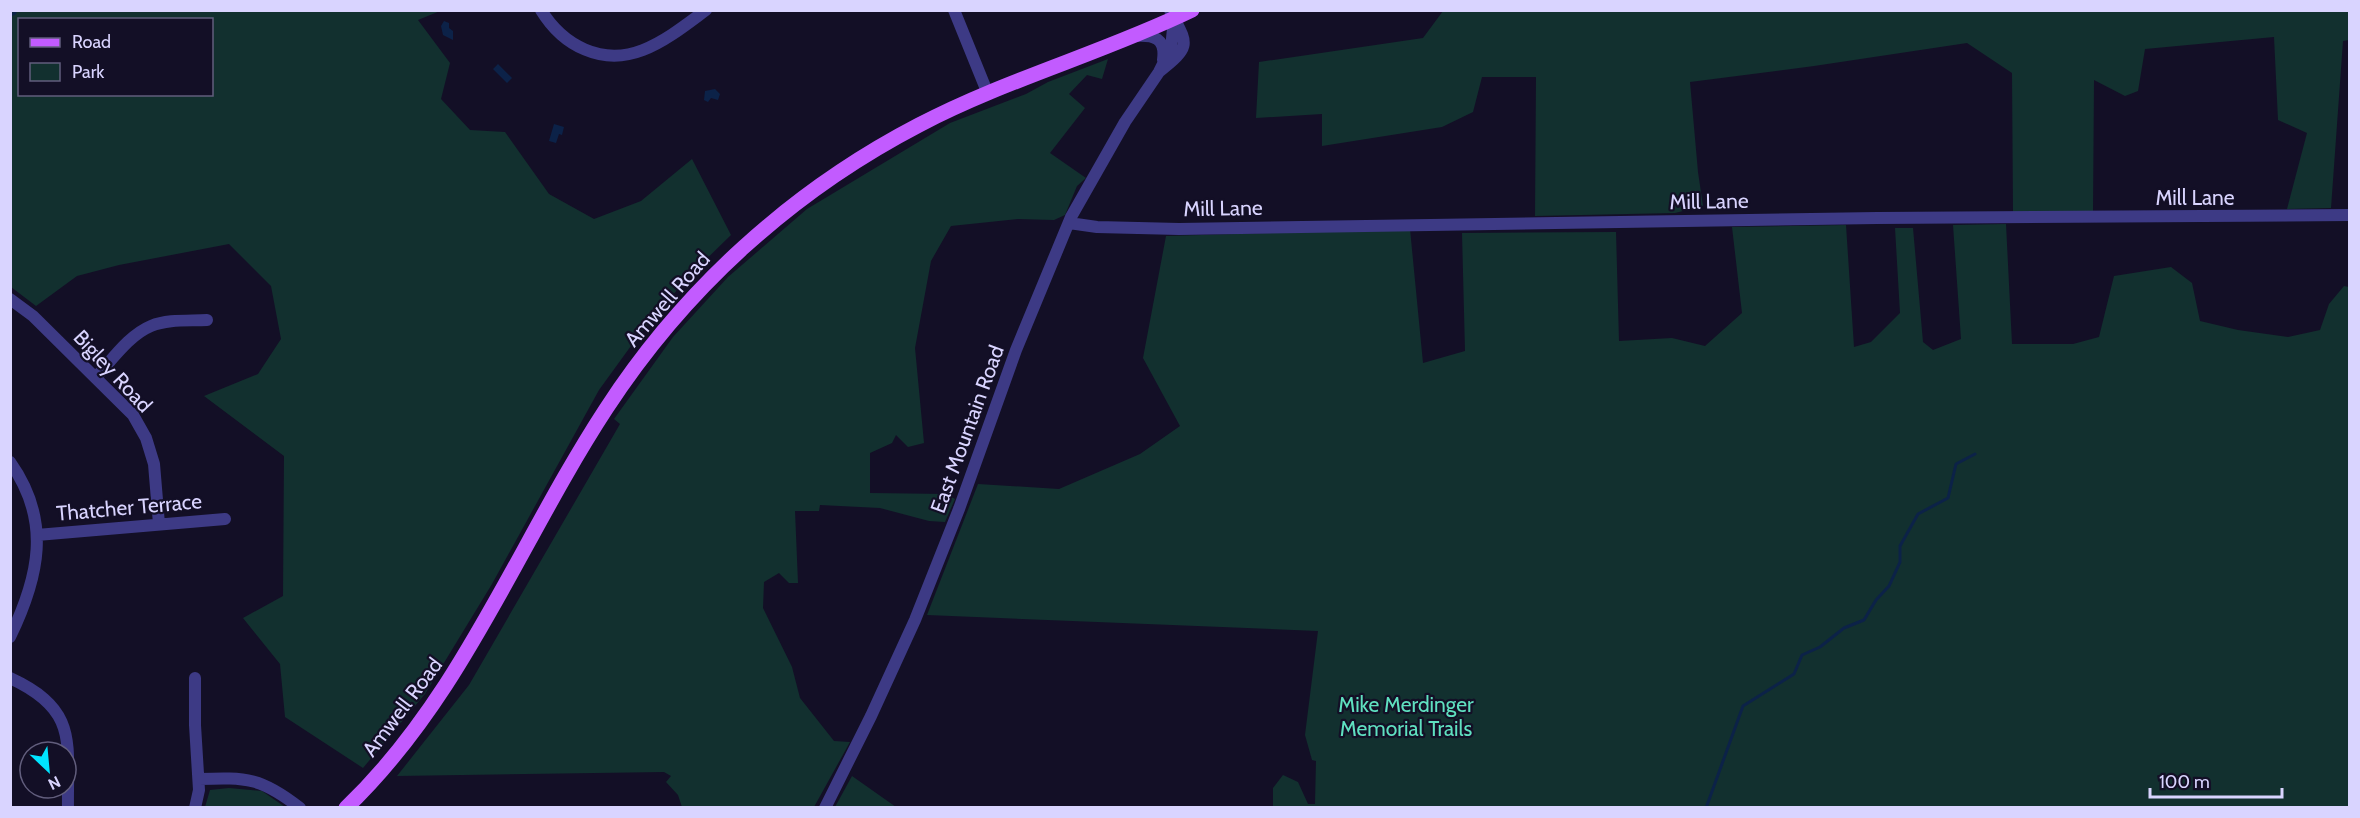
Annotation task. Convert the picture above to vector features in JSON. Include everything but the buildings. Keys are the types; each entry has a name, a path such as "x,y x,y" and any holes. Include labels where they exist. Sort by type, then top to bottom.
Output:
{"main road":[{"name":"Amwell Road","path":"346,807 408,738 451,679 606,409 646,353 701,288 771,222 844,168 920,124 987,94 1131,36 1172,15 1192,10"}],"street":[{"path":"541,10 548,22 566,40 580,48 608,55 622,55 645,49 706,10"},
{"path":"954,10 987,94"},
{"name":"East Mountain Road","path":"825,807 871,716 915,620 959,509 1016,350 1069,223 1125,122 1161,66 1178,57 1184,45 1182,30 1172,15"},
{"path":"1131,36 1154,37 1163,46 1161,66"},
{"name":"Mill Lane","path":"1069,223 1097,227 1179,229 1877,218 2349,215"},
{"name":"Bigley Road","path":"10,299 23,307 96,376 133,415 146,438 154,464 159,524"},
{"path":"96,376 133,339 151,326 167,322 207,320"},
{"path":"10,462 28,498 37,535 31,590 10,637"},
{"name":"Thatcher Terrace","path":"37,535 225,519"},
{"path":"10,678 34,689 54,707 60,717 67,741 68,807"},
{"path":"195,678 195,725 200,779 195,807"},
{"path":"200,779 254,780 279,791 300,807"}],"green space":[{"path":"10,11 440,11 418,20 450,63 441,99 470,130 505,132 549,194 594,219 641,201 692,159 731,235 688,277 636,339 599,390 492,584 425,694 363,768 285,717 280,664 243,618 283,596 284,456 204,396 258,374 281,339 271,286 229,244 119,265 77,276 36,306 11,287"},
{"path":"1443,11 2349,11 2349,40 2343,41 2331,208 2287,209 2307,133 2278,120 2274,37 2145,49 2138,91 2125,96 2094,80 2093,211 2013,212 2012,73 1967,43 1690,82 1703,206 1675,213 1535,216 1536,77 1482,77 1473,112 1442,127 1322,146 1322,114 1256,118 1259,62 1423,38"},
{"path":"1108,59 1102,79 1087,75 1069,94 1085,108 1050,153 1086,178 1077,186 1065,215 1054,220 1018,219 951,226 931,261 915,348 924,443 908,447 896,435 892,443 870,453 870,493 946,494 955,499 945,522 929,521 880,508 820,505 819,511 795,511 798,583 789,583 779,573 764,582 763,608 792,667 800,698 834,741 850,742 814,807 682,807 678,795 666,782 671,776 664,772 397,776 469,685 620,424 614,419 673,337 728,277 807,209 950,123"},
{"name":"Mike Merdinger Memorial Trails","path":"2006,224 2012,344 2073,344 2099,337 2114,276 2171,267 2192,283 2200,321 2238,330 2288,337 2320,330 2329,304 2344,286 2349,287 2349,807 1273,807 1273,788 1283,775 1298,782 1308,804 1315,804 1316,761 1312,760 1305,735 1318,631 927,615 978,484 1059,489 1140,454 1180,426 1143,358 1166,236 1410,229 1423,363 1465,351 1462,233 1616,232 1619,341 1672,338 1705,346 1742,313 1732,227 1846,225 1854,347 1871,342 1900,313 1895,228 1913,228 1923,342 1933,350 1961,339 1953,225"},
{"path":"852,776 896,807 835,807"},
{"path":"229,788 262,791 285,807 205,807 210,790"}],"water":[{"path":"444,21 449,23 449,28 453,31 453,40 443,35 441,26"},
{"path":"498,64 512,78 507,83 493,69"},
{"path":"715,89 720,94 718,100 711,98 708,102 704,100 705,91"},
{"path":"554,124 564,127 556,143 549,141"}],"waterway":[{"path":"10,15 15,13 15,10"},
{"path":"1706,808 1743,706 1794,674 1802,655 1820,647 1844,628 1864,620 1876,600 1889,586 1900,562 1900,546 1918,514 1948,498 1956,464 1975,454"}]}
